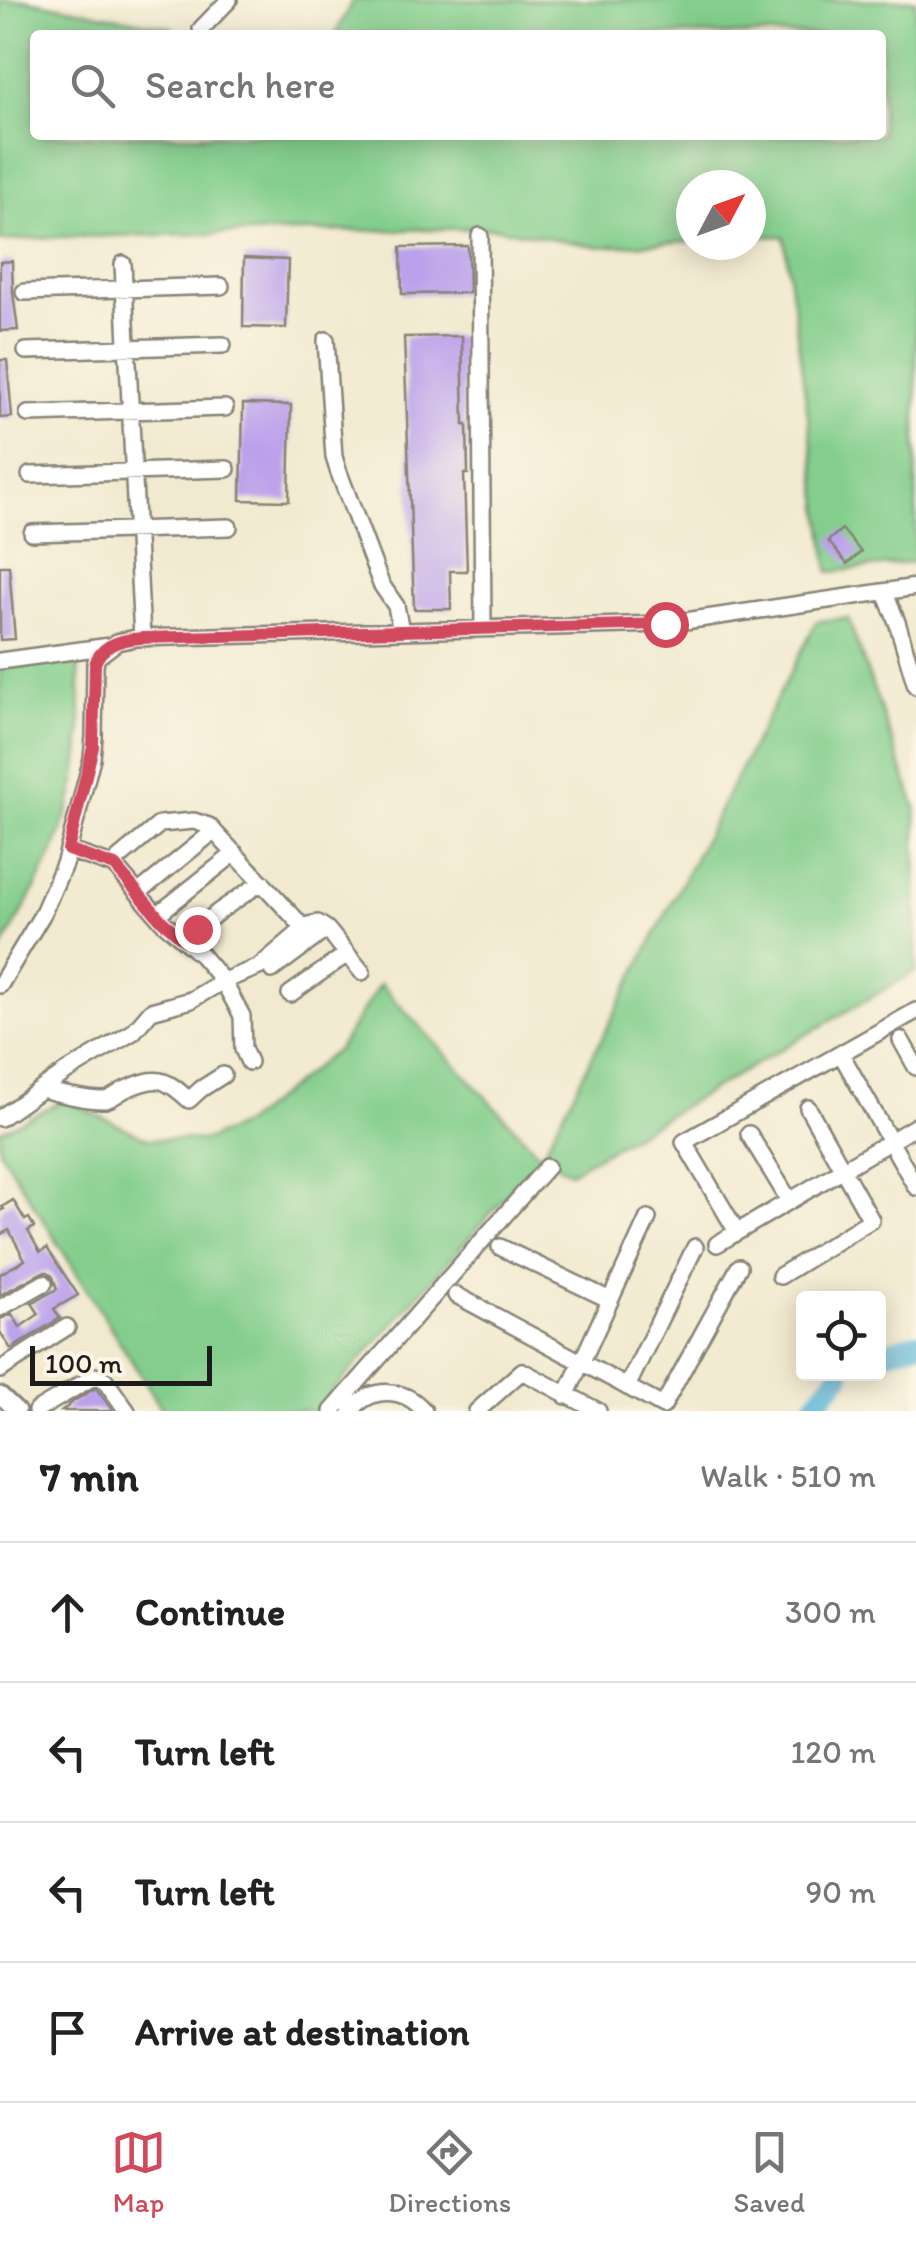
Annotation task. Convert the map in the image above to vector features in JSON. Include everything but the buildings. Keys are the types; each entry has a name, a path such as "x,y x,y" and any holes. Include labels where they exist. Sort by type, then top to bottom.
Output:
{"street":[{"path":"201,29 229,0"},
{"path":"480,236 483,629"},
{"path":"122,264 142,638"},
{"path":"24,292 220,286"},
{"path":"326,340 334,456 381,584 396,606 402,631"},
{"path":"26,350 223,345"},
{"path":"28,414 225,408"},
{"path":"30,475 227,469"},
{"path":"32,532 229,527"},
{"path":"0,661 142,638 665,624 916,587"},
{"path":"885,593 916,686"},
{"path":"0,985 42,915 60,876 93,747 95,664 97,656 110,646"},
{"path":"115,866 118,858 153,827 201,822 214,831 304,928"},
{"path":"138,893 214,831"},
{"path":"68,850 115,866 157,915 223,980 242,1016 243,1049 249,1062"},
{"path":"157,915 235,853"},
{"path":"184,940 262,882"},
{"path":"0,1118 133,1032 151,1010 192,1000 223,980 258,967 304,928 318,923 327,929 362,972"},
{"path":"272,970 327,929"},
{"path":"290,994 347,954"},
{"path":"737,1232 684,1142 916,1011"},
{"path":"901,1040 916,1067"},
{"path":"840,1054 916,1187"},
{"path":"42,1089 105,1100 135,1086 162,1081 189,1100 223,1075"},
{"path":"780,1276 871,1220 808,1108"},
{"path":"717,1244 916,1126"},
{"path":"749,1134 788,1200"},
{"path":"332,1411 547,1167"},
{"path":"566,1396 648,1218"},
{"path":"500,1247 610,1300"},
{"path":"628,1387 696,1248"},
{"path":"456,1294 663,1406 739,1267"},
{"path":"0,1308 44,1284"},
{"path":"0,1370 67,1327"},
{"path":"372,1366 387,1392"},
{"path":"476,1411 522,1372 598,1411"},
{"path":"36,1411 95,1376 104,1380 127,1411"},
{"path":"352,1411 372,1394 387,1392 409,1397 424,1411"}],"green space":[{"path":"0,0 27,0 173,28 30,30 30,140 886,140 886,30 338,30 353,0 916,0 916,562 829,572 784,236 766,237 766,170 676,170 676,242 599,247 496,228 0,241"},
{"path":"848,618 916,808 916,971 570,1172 541,1157 315,1411 163,1411 0,1151 0,1131 65,1100 148,1139 206,1140 244,1124 338,1049 380,984 541,1156 817,621"},
{"path":"77,658 81,728 72,798 51,856 0,953 0,668"}],"waterway":[{"path":"886,1352 916,1343"},
{"path":"810,1411 834,1381"}],"route":[{"path":"197,929 184,940 162,921 115,866 68,850 93,747 95,664 97,656 110,646 142,638 665,624"}]}
